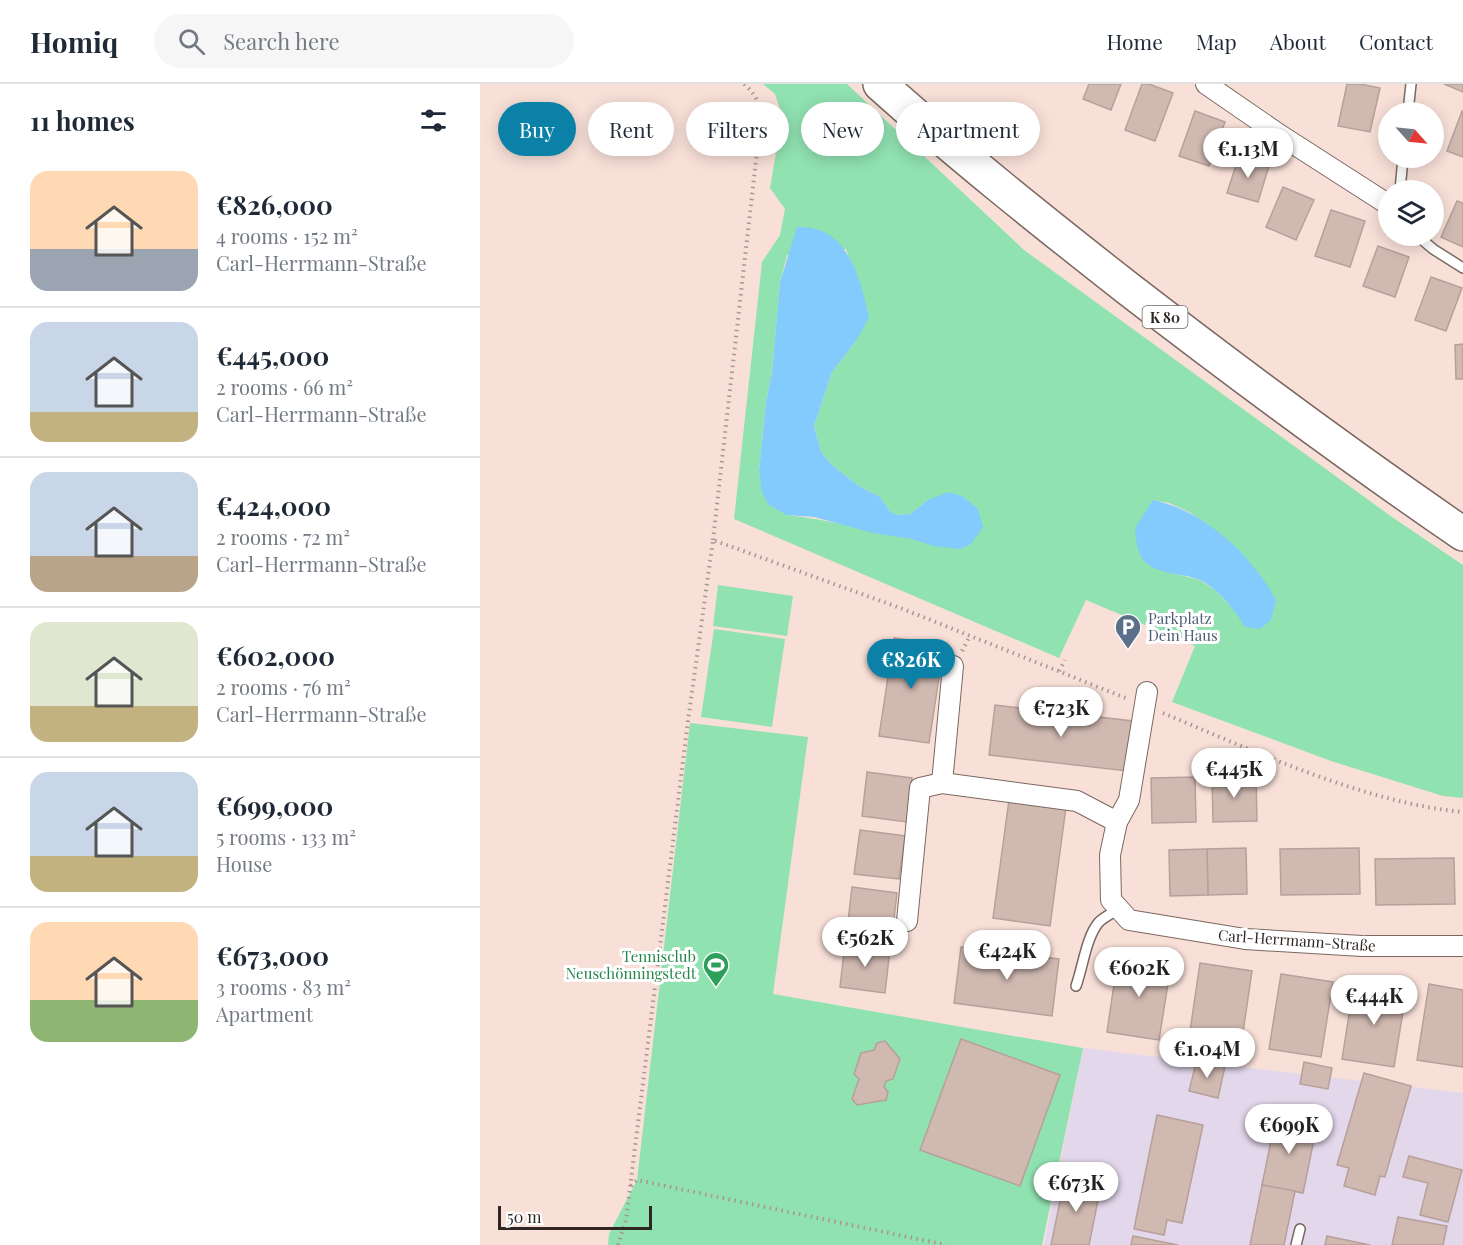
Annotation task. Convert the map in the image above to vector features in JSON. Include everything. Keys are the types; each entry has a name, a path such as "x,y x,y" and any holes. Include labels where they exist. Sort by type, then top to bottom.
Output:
{"highway":[{"name":"K 80","path":"880,84 976,167 1210,352 1378,476 1463,534"}],"street":[{"path":"1206,84 1378,198"},
{"path":"942,783 953,666"},
{"path":"1119,908 1111,900 1110,855 1117,822 1129,800 1146,699"},
{"path":"907,921 920,788 942,783 1077,801 1117,822"},
{"name":"Carl-Herrmann-Straße","path":"1119,908 1129,920 1245,939 1362,946 1463,946"}],"lane":[{"path":"1409,102 1411,84"},
{"path":"1430,246 1463,268"},
{"path":"1076,986 1089,938 1099,921 1119,908"},
{"path":"1296,1245 1300,1229"}],"path":[{"path":"618,1245 626,1220 686,733 713,540 760,125 760,106 750,89 744,84"},
{"path":"713,540 903,609 1059,671 1146,699 1324,778 1385,797 1463,812"},
{"path":"1059,671 1065,660"},
{"path":"630,1187 637,1180 946,1245"}],"shaded area":[{"path":"1083,1048 1463,1093 1463,1245 1044,1245"}],"green space":[{"path":"763,84 847,84 866,102 801,102 801,156 884,156 884,119 896,130 896,156 924,156 1024,250 1392,517 1463,565 1463,798 1443,796 1331,761 1172,702 1195,646 1086,600 1059,658 734,519 762,262 780,235 785,209 770,188 775,156 789,156 789,102 778,102 775,94","holes":["846,249 863,293 855,342 832,372 814,426 821,452 832,465 859,486 880,497 889,510 896,515 910,514 928,500 911,539 818,519 787,515 759,470 766,402 772,373 780,282 787,255","1153,500 1169,503 1209,525 1239,615 1215,590 1200,580 1157,569"]},
{"path":"718,585 793,596 787,636 713,626"},
{"path":"714,629 785,639 772,727 701,717"},
{"name":"Tennisclub Neuschönningstedt","path":"690,723 808,737 773,994 1083,1048 1042,1245 608,1245 609,1234 637,1180","holes":["961,1039 1060,1075 920,1149"]}],"water":[{"path":"797,227 814,229 840,244 856,271 869,318 855,342 832,372 814,426 821,452 832,465 859,486 880,497 889,510 896,515 910,514 928,500 949,492 962,496 978,509 983,527 971,544 960,549 934,546 814,517 787,515 769,505 762,493 759,470 766,402 772,373 780,282"},
{"path":"1153,500 1191,514 1208,524 1240,551 1266,583 1276,600 1271,620 1260,629 1245,627 1226,600 1206,583 1158,570 1143,560 1135,528"}],"building":[{"path":"1089,84 1121,84 1111,110 1083,99"},
{"path":"1142,84 1149,84 1173,93 1155,141 1125,130"},
{"path":"1347,84 1380,88 1370,132 1338,126"},
{"path":"1444,84 1463,84 1463,92"},
{"path":"1195,111 1225,122 1209,166 1179,156"},
{"path":"1463,112 1463,157 1447,151"},
{"path":"1239,156 1269,166 1258,202 1227,193"},
{"path":"1283,187 1314,200 1296,240 1266,227"},
{"path":"1457,201 1463,203 1463,247 1444,238 1444,230"},
{"path":"1331,210 1365,221 1350,267 1315,256"},
{"path":"1378,246 1409,257 1395,297 1363,286"},
{"path":"1431,277 1462,288 1446,331 1415,320"},
{"path":"1463,344 1463,379 1456,379 1455,345"},
{"path":"894,638 944,645 929,743 879,736"},
{"path":"995,705 1133,721 1127,771 989,755"},
{"path":"867,772 912,778 907,822 862,816"},
{"path":"1256,776 1257,821 1213,822 1212,777"},
{"path":"1195,777 1196,822 1152,823 1151,778"},
{"path":"1009,800 1066,807 1050,926 993,918"},
{"path":"860,830 905,836 899,879 854,874"},
{"path":"1246,848 1247,894 1208,895 1207,849"},
{"path":"1359,848 1360,894 1281,895 1280,849"},
{"path":"1207,849 1208,895 1170,896 1169,850"},
{"path":"1454,858 1455,904 1376,905 1375,859"},
{"path":"852,887 897,893 892,936 847,930"},
{"path":"845,943 890,949 885,993 840,987"},
{"path":"961,947 1059,959 1052,1016 954,1003"},
{"path":"1118,957 1171,965 1159,1040 1107,1032"},
{"path":"1200,963 1252,971 1241,1046 1189,1038"},
{"path":"1281,974 1333,982 1321,1057 1269,1049"},
{"path":"1354,984 1406,993 1394,1067 1342,1059"},
{"path":"1429,984 1463,990 1463,1067 1417,1060"},
{"path":"961,1039 1060,1075 1020,1186 920,1150"},
{"path":"885,1041 900,1059 893,1079 886,1081 884,1087 888,1092 886,1100 857,1105 852,1099 859,1079 854,1074 861,1053 874,1050 877,1043"},
{"path":"1197,1059 1225,1066 1218,1098 1189,1091"},
{"path":"1304,1062 1332,1068 1328,1089 1300,1084"},
{"path":"1364,1073 1411,1086 1385,1177 1380,1176 1375,1195 1344,1186 1349,1168 1337,1165"},
{"path":"1157,1115 1203,1125 1182,1223 1167,1220 1164,1235 1134,1229"},
{"path":"1276,1116 1317,1125 1303,1193 1262,1185"},
{"path":"1409,1156 1462,1170 1448,1222 1420,1215 1428,1183 1403,1177"},
{"path":"1065,1177 1101,1185 1089,1245 1051,1245"},
{"path":"1262,1185 1295,1191 1284,1245 1250,1245"},
{"path":"1398,1217 1447,1226 1443,1245 1392,1245"},
{"path":"1133,1236 1178,1245 1131,1245"},
{"path":"1327,1236 1370,1245 1325,1245"}],"place":[{"name":"Parkplatz Dein Haus","path":"1128,650"},
{"name":"Tennisclub Neuschönningstedt","path":"716,988"}]}
